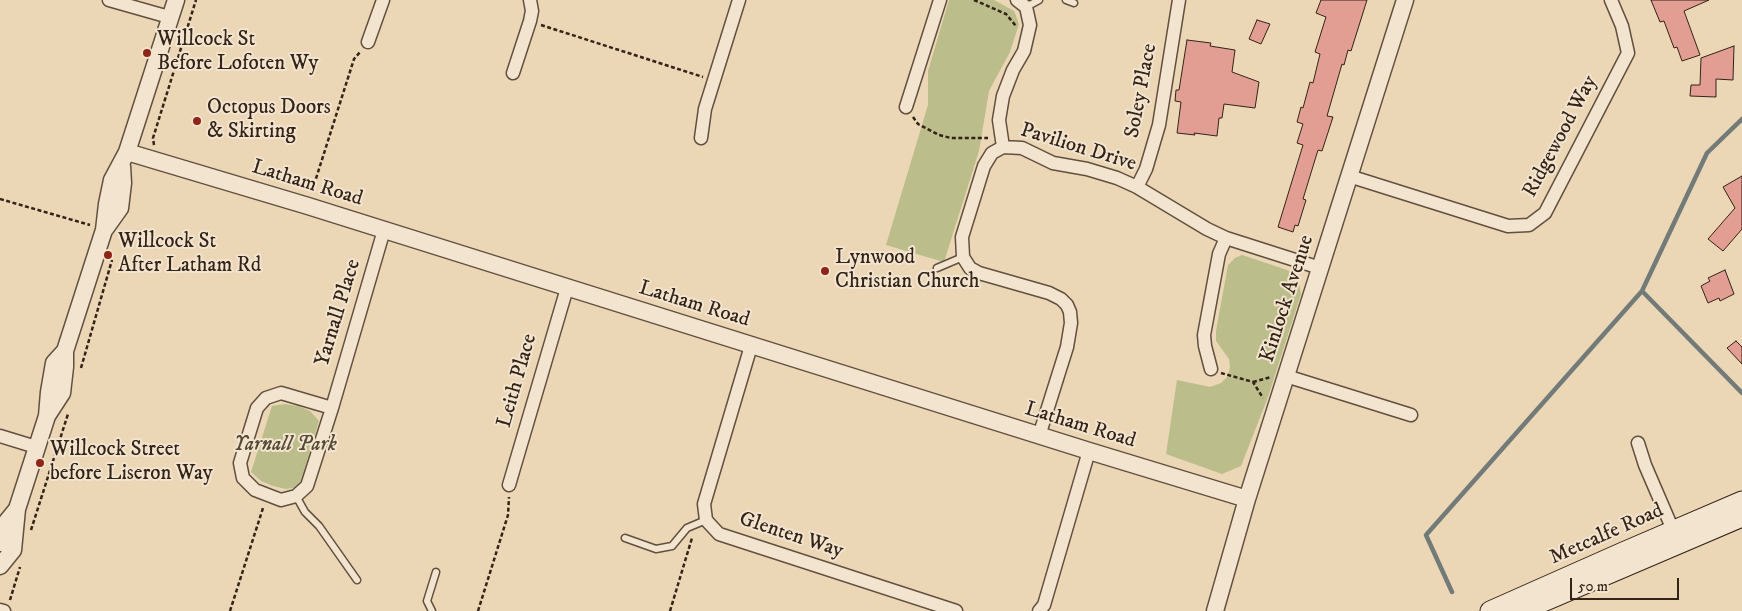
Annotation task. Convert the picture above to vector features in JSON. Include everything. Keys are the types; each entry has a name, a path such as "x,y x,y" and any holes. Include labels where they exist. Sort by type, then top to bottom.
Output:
{"main road":[{"name":"Metcalfe Road","path":"1490,611 1516,608 1676,537 1742,501"},
{"name":"Metcalfe Road","path":"1676,537 1742,517"}],"street":[{"path":"109,0 169,16"},
{"path":"0,566 12,550 17,509 47,416 48,392 54,364 65,351 104,230 112,180 125,158 169,16 176,0"},
{"path":"368,42 383,0"},
{"path":"513,73 530,20 532,11 530,0"},
{"path":"700,138 705,108 739,0"},
{"path":"906,107 940,0"},
{"name":"Soley Place","path":"1137,187 1146,169 1159,125 1179,0"},
{"name":"Kinlock Avenue","path":"1215,611 1247,499 1405,0"},
{"name":"Ridgewood Way","path":"1349,176 1508,226 1529,225 1545,213 1628,53 1622,26 1611,0"},
{"path":"1003,147 999,120 1004,96 1013,70 1024,50 1030,25 1022,4"},
{"name":"Pavilion Drive","path":"963,257 962,237 984,166 992,153 1003,147 1022,148 1053,163 1087,169 1117,178 1137,187 1226,238 1320,268"},
{"name":"Latham Road","path":"125,158 308,206 1039,436 1247,499"},
{"name":"Yarnall Place","path":"296,496 307,486 384,230"},
{"path":"1211,369 1204,335 1220,254 1226,238"},
{"path":"963,257 970,268 979,273 1049,293 1061,299 1067,305 1071,323 1067,348 1039,436"},
{"name":"Leith Place","path":"509,485 567,288"},
{"name":"Glenten Way","path":"751,346 704,504 706,520 719,534 956,611"},
{"path":"1286,376 1410,415"},
{"path":"296,496 281,500 255,490 243,478 240,463 257,408 266,398 282,393 332,408"},
{"path":"0,436 36,447"},
{"path":"1638,443 1645,465 1676,537"},
{"path":"1039,611 1044,605 1090,451"},
{"path":"0,543 4,525 17,509"},
{"path":"0,610 4,611"}],"lane":[{"path":"1022,4 1040,0"},
{"path":"1066,0 1074,3"},
{"path":"937,268 963,257"},
{"path":"296,496 305,512 319,526 357,580"},
{"path":"625,538 656,549 672,546 686,528 706,520"},
{"path":"432,611 426,601 436,572"}],"path":[{"path":"154,148 153,138 196,0"},
{"path":"974,0 1006,14 1017,27"},
{"path":"530,20 713,81"},
{"path":"308,206 354,59 368,42"},
{"path":"906,107 918,124 939,135 951,138 988,138"},
{"path":"0,199 104,230"},
{"path":"1211,369 1253,382 1263,398"},
{"path":"478,611 508,515 509,485"},
{"path":"230,611 268,495"},
{"path":"670,611 695,527 706,520"}],"green space":[{"path":"949,0 994,0 1014,11 1019,24 1010,52 989,91 979,151 944,262 886,245 928,105 928,71"},
{"path":"1242,255 1293,272 1299,282 1301,294 1268,397 1241,466 1222,474 1166,454 1177,380 1210,387 1221,383 1228,376 1229,359 1216,341 1216,331 1228,265 1235,258"},
{"name":"Yarnall Park","path":"285,404 298,406 310,411 319,421 299,487 286,489 261,481 251,472 272,406"}],"building":[{"path":"1321,0 1367,0 1351,51 1348,50 1344,65 1342,64 1327,116 1333,117 1322,151 1318,150 1303,199 1306,200 1298,226 1295,225 1293,232 1278,227 1303,145 1297,143 1303,124 1297,122 1310,82 1313,83 1320,54 1315,52 1326,17 1316,13"},
{"path":"1651,0 1709,0 1684,11 1700,55 1682,61 1677,47 1674,48 1664,21 1660,22"},
{"path":"1257,20 1270,24 1261,44 1249,39"},
{"path":"1187,40 1211,43 1210,46 1235,50 1232,72 1259,82 1255,108 1224,104 1222,118 1219,118 1217,136 1177,133 1181,102 1175,101 1176,90 1179,90"},
{"path":"1734,46 1733,80 1716,79 1716,97 1690,96 1691,85 1700,85 1701,58"},
{"path":"1742,176 1742,229 1723,251 1708,239 1735,208 1723,187"},
{"path":"1725,270 1734,294 1720,301 1719,298 1708,303 1701,286 1710,281 1708,278"},
{"path":"1736,341 1742,347 1742,364 1727,348"}],"waterway":[{"path":"1452,592 1426,535 1642,291 1707,153 1742,119"},
{"path":"1642,291 1742,393"}],"place":[{"name":"Willcock St Before Lofoten Wy","path":"147,53"},
{"name":"Octopus Doors & Skirting","path":"197,121"},
{"name":"Willcock St After Latham Rd","path":"108,255"},
{"name":"Lynwood Christian Church","path":"825,271"},
{"name":"Willcock Street before Liseron Way","path":"40,463"}]}
